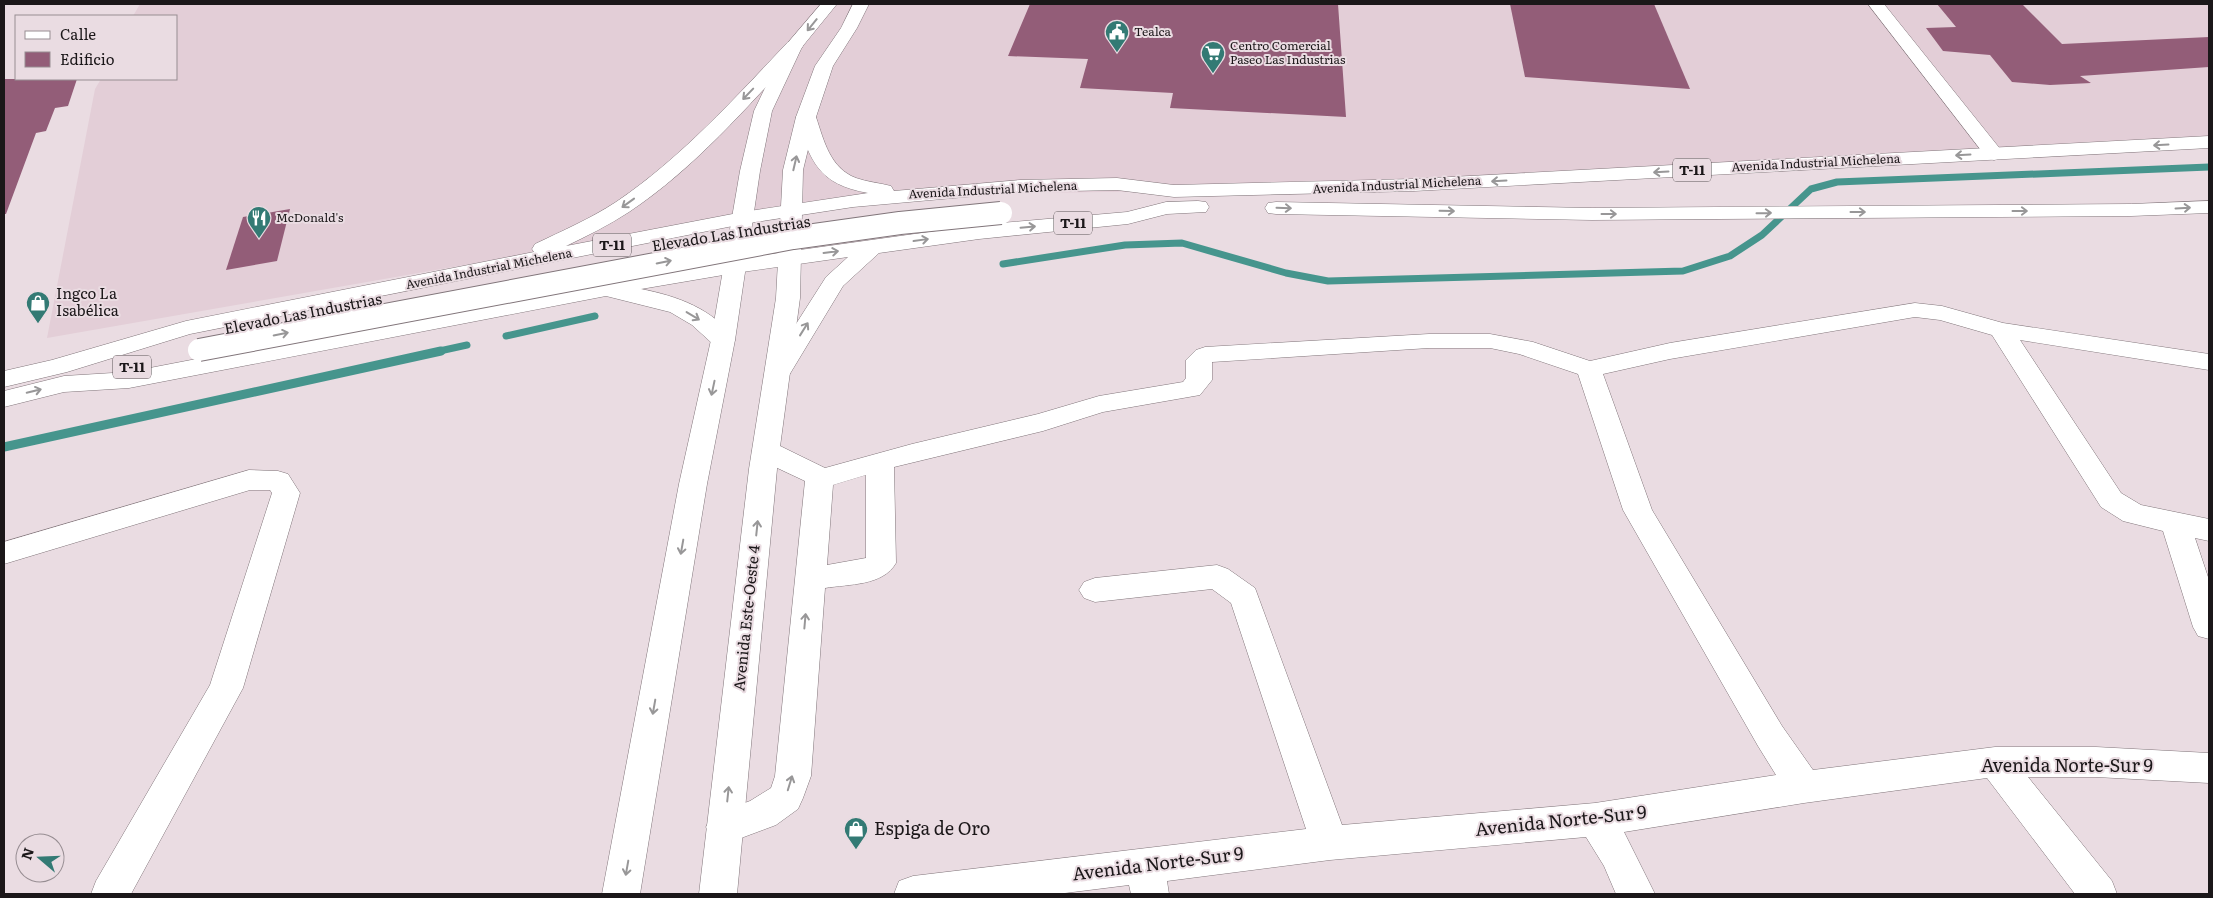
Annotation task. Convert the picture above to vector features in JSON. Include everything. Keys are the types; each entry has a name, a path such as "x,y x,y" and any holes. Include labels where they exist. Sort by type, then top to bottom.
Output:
{"main road":[{"path":"621,894 693,484 723,340 763,111 794,46 829,4"},
{"path":"848,4 844,23 849,28"},
{"name":"Avenida Este-Oeste 4","path":"718,894 766,451 781,357 790,257 790,211 794,170 806,117 824,66 849,28 861,4"},
{"path":"1876,4 1994,154"},
{"name":"T-11","path":"509,265 596,223 624,207 645,191 696,148 794,46"},
{"path":"806,117 817,148 832,172 848,182 907,195"},
{"name":"Avenida Industrial Michelena","path":"4,379 61,375 129,380 597,289 790,257 979,232 1128,218 1170,199 2209,142"},
{"name":"Avenida Industrial Michelena","path":"4,399 61,375 186,328 743,218 907,195 1020,186 1117,184 1170,199 1270,207 1567,214 2132,210 2209,207"},
{"name":"Elevado Las Industrias","path":"61,375 192,344 793,238 1004,207 1170,199"},
{"path":"781,357 834,282 872,247"},
{"path":"597,289 633,294 680,309 696,316 723,340"},
{"path":"819,479 1043,422 1099,404 1191,389 1199,380 1199,360 1205,355 1429,341 1490,341 1524,347 1589,369 1670,351 1915,310 1942,313 2001,330 2209,362"},
{"path":"2001,330 2111,500 2133,514 2209,530"},
{"path":"1589,369 1638,510 1770,736 1804,787"},
{"path":"725,827 762,813 786,798 793,776 819,479 814,473 766,451"},
{"path":"809,579 873,569 881,563 880,462"},
{"path":"4,552 249,480 278,481 286,493 226,688 110,894"},
{"path":"2175,522 2209,627"},
{"path":"1095,590 1217,577 1244,596 1330,843"},
{"path":"1995,762 2098,894"},
{"name":"Avenida Norte-Sur 9","path":"913,894 1147,880 1330,843 1595,820 1804,787 1995,762 2096,762 2209,768"},
{"path":"1595,820 1617,854 1636,894"}],"shaded area":[{"path":"140,4 2209,4 2209,142 1174,191 907,195 533,253 47,338 95,89 100,80 178,80 178,15 134,15"}],"building":[{"name":"Centro Comercial Paseo Las Industrias","path":"1030,4 1338,4 1346,117 1170,108 1173,93 1080,88 1088,59 1008,56"},
{"path":"1510,4 1654,4 1690,89 1525,77"},
{"path":"1937,4 2023,5 2062,44 2209,37 2209,67 2080,76 2091,83 2050,85 2012,82 1990,55 1943,51 1926,28 1956,27"},
{"path":"4,79 77,80 68,106 55,108 46,131 36,133 6,214 4,214"},
{"name":"McDonald's","path":"290,209 277,261 226,270 243,217"}],"waterway":[{"path":"1003,264 1125,245 1182,243 1286,273 1328,281 1683,271 1730,256 1762,235 1811,189 1837,182 2209,167"},
{"path":"506,336 595,316"},
{"path":"435,352 467,345"},
{"path":"4,447 441,351"}],"place":[{"name":"Tealca","path":"1117,53"},
{"name":"Centro Comercial Paseo Las Industrias","path":"1213,74"},
{"name":"McDonald's","path":"259,239"},
{"name":"Ingco La Isabélica","path":"38,324"},
{"name":"Espiga de Oro","path":"856,850"}]}
